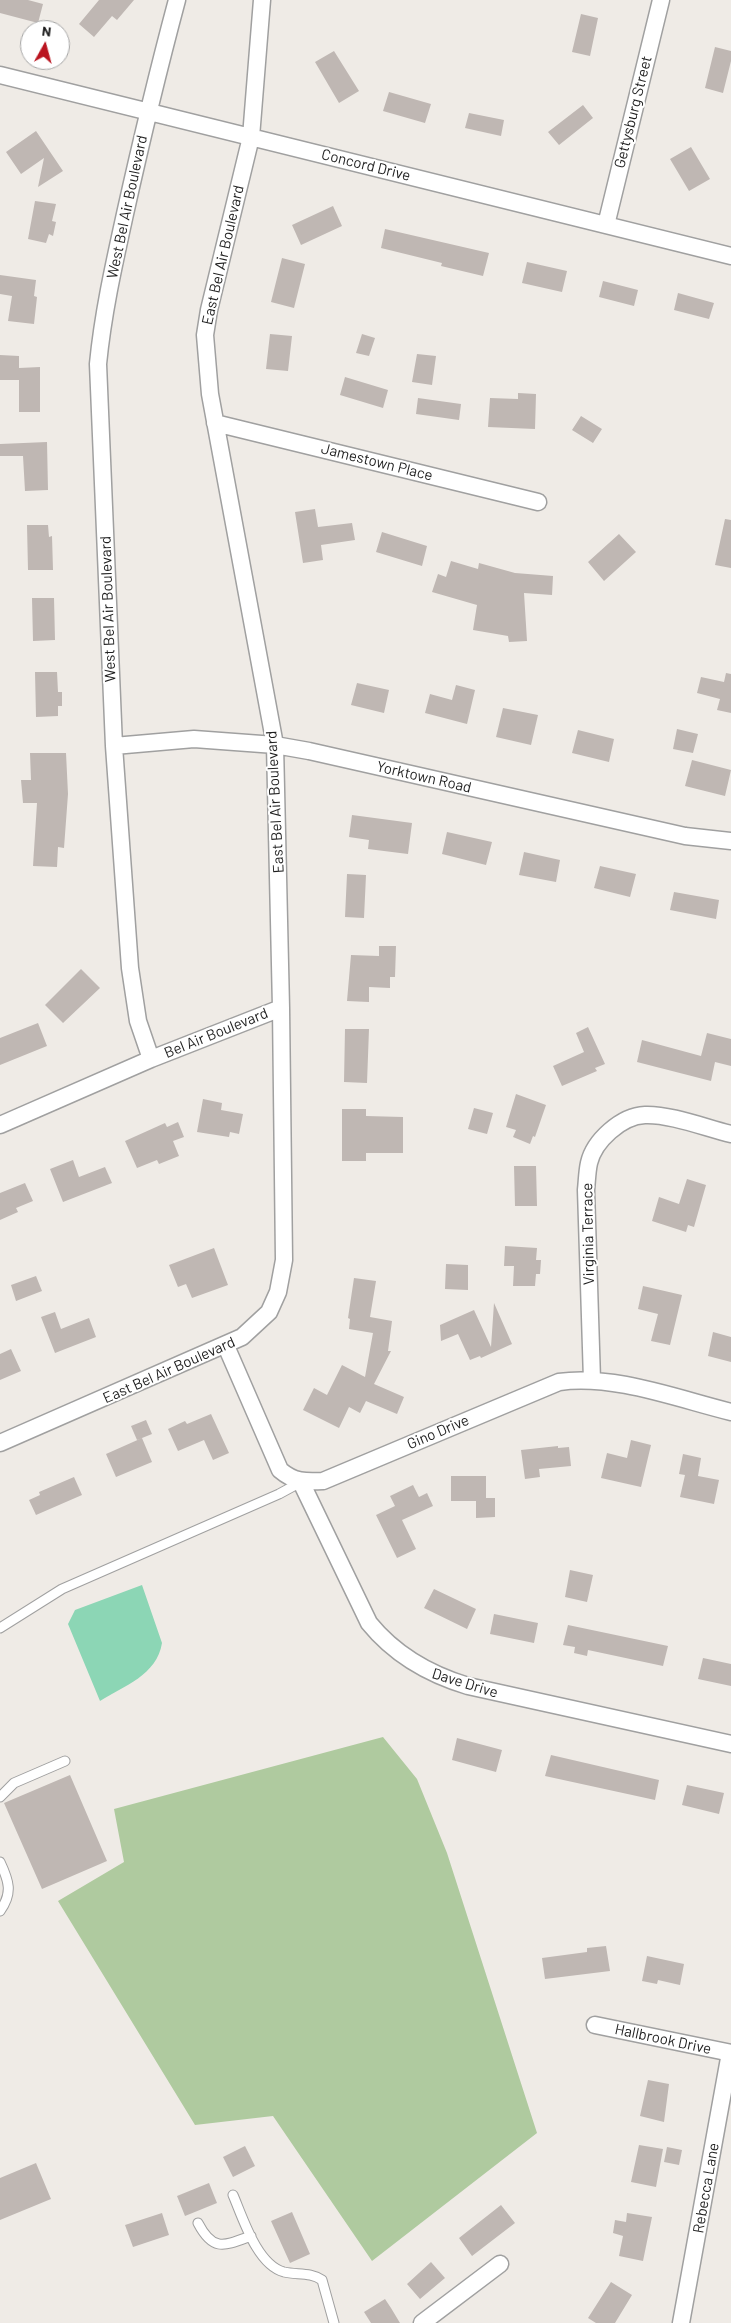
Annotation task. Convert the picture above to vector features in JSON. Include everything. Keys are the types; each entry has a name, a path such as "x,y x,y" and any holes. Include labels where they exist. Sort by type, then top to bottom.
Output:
{"street":[{"name":"West Bel Air Boulevard","path":"151,1059 138,1021 130,968 114,746 98,364 107,299 148,111 176,0"},
{"name":"East Bel Air Boulevard","path":"0,1443 226,1346 242,1337 269,1312 282,1278 284,1187 275,745 215,423 206,360 205,335 209,310 251,137 262,0"},
{"name":"Gettysburg Street","path":"606,225 661,0"},
{"name":"Concord Drive","path":"0,75 731,256"},
{"name":"Jamestown Place","path":"215,423 538,502"},
{"name":"Yorktown Road","path":"114,746 194,739 275,745 310,751 685,836 731,841"},
{"name":"Bel Air Boulevard","path":"151,1059 281,1008"},
{"path":"0,1125 151,1059"},
{"name":"Virginia Terrace","path":"592,1380 586,1190 589,1163 594,1150 621,1124 644,1115 659,1116 731,1134"},
{"path":"226,1346 280,1470 289,1478 301,1482"},
{"name":"Gino Drive","path":"301,1482 323,1481 559,1382 592,1380 617,1384 731,1412"},
{"name":"Dave Drive","path":"301,1482 369,1623 380,1636 414,1664 432,1674 468,1686 731,1744"},
{"name":"Hallbrook Drive","path":"595,2024 731,2053"},
{"name":"Rebecca Lane","path":"681,2323 731,2053"},
{"path":"422,2323 500,2264"}],"lane":[{"path":"0,1628 62,1589 279,1494 301,1482"},
{"path":"0,1797 14,1783 65,1761"},
{"path":"0,1862 10,1890 7,1901 0,1911"},
{"path":"233,2195 251,2236 272,2267 287,2272 317,2276 322,2280 334,2323"},
{"path":"198,2222 207,2238 215,2244 224,2245 251,2236"}],"green space":[{"path":"142,1585 162,1643 159,1654 147,1671 100,1701 68,1624 75,1610"},
{"path":"383,1737 417,1779 447,1853 537,2133 372,2261 273,2116 195,2125 58,1901 124,1862 114,1809"}],"building":[{"path":"0,0 28,0 43,4 39,20 27,20 0,13"},
{"path":"99,0 134,0 117,20 112,16 94,37 79,24"},
{"path":"581,14 598,18 590,56 572,52"},
{"path":"715,47 731,51 731,61 723,93 705,88"},
{"path":"334,51 359,91 339,103 315,62"},
{"path":"389,92 431,104 425,123 383,111"},
{"path":"583,105 593,118 559,145 548,132"},
{"path":"469,113 504,120 501,136 465,128"},
{"path":"36,131 63,171 38,187 44,158 21,174 6,152"},
{"path":"691,147 710,179 689,191 670,159"},
{"path":"35,201 56,204 52,221 56,222 53,236 49,234 46,243 28,239"},
{"path":"333,206 342,226 301,245 292,225"},
{"path":"385,229 489,253 483,276 441,266 442,263 381,248"},
{"path":"282,258 305,264 294,308 271,302"},
{"path":"527,262 567,271 562,292 522,283"},
{"path":"0,275 36,280 34,296 37,297 34,324 8,321 12,296 0,294"},
{"path":"603,281 638,290 634,306 599,297"},
{"path":"678,293 714,303 709,319 674,310"},
{"path":"270,334 292,336 288,371 266,369"},
{"path":"362,334 375,338 369,356 356,353"},
{"path":"417,354 436,356 432,385 412,382"},
{"path":"0,355 19,356 19,368 40,367 40,412 19,412 19,380 0,380"},
{"path":"345,377 388,390 383,408 340,395"},
{"path":"518,393 536,394 535,429 488,427 490,398 518,399"},
{"path":"418,398 461,404 459,420 416,414"},
{"path":"581,416 602,429 593,443 572,430"},
{"path":"47,442 48,490 25,491 23,456 0,456 0,444"},
{"path":"315,509 318,527 352,523 355,540 321,545 323,560 303,563 295,512"},
{"path":"725,519 731,520 731,568 715,565"},
{"path":"27,525 48,525 49,537 52,536 53,570 28,570"},
{"path":"382,532 427,546 422,566 376,552"},
{"path":"619,534 636,552 604,581 588,562"},
{"path":"451,561 478,569 479,563 515,573 553,576 552,595 524,593 527,641 509,642 508,636 473,630 477,605 432,592 438,574 446,577"},
{"path":"32,598 54,598 55,640 33,641"},
{"path":"35,672 57,672 58,692 62,692 62,706 58,706 58,716 36,717"},
{"path":"726,673 731,674 731,713 717,710 720,699 697,693 701,677 724,682"},
{"path":"357,683 389,690 384,713 351,705"},
{"path":"456,685 475,690 467,724 425,713 430,694 452,700"},
{"path":"503,708 538,715 531,745 496,737"},
{"path":"677,729 698,734 693,753 673,749"},
{"path":"578,730 614,739 609,762 572,753"},
{"path":"30,753 66,753 68,794 64,848 58,847 57,867 33,866 37,803 23,803 21,780 31,780"},
{"path":"692,760 731,770 725,796 685,786"},
{"path":"352,815 412,823 408,854 368,849 369,840 349,837"},
{"path":"447,832 492,842 486,865 442,854"},
{"path":"524,852 560,860 556,882 519,875"},
{"path":"600,866 636,874 630,897 594,888"},
{"path":"347,874 366,875 364,918 345,917"},
{"path":"674,892 719,900 716,919 670,910"},
{"path":"379,946 396,946 395,977 390,977 390,988 369,987 369,1002 347,1001 351,955 379,956"},
{"path":"81,969 100,988 63,1023 45,1005"},
{"path":"38,1023 47,1046 0,1065 0,1038"},
{"path":"588,1027 605,1064 595,1068 597,1071 562,1086 553,1066 584,1052 576,1033"},
{"path":"345,1029 369,1029 367,1083 344,1082"},
{"path":"707,1033 731,1039 731,1066 715,1062 711,1081 637,1062 642,1040 701,1056"},
{"path":"516,1094 546,1105 535,1137 533,1136 530,1144 513,1137 516,1130 506,1127"},
{"path":"203,1099 222,1103 221,1110 243,1114 239,1134 230,1132 229,1137 197,1132"},
{"path":"474,1108 493,1113 487,1134 468,1129"},
{"path":"342,1109 366,1109 366,1116 403,1117 403,1153 366,1153 366,1161 342,1161"},
{"path":"178,1122 184,1137 173,1141 179,1156 159,1164 157,1160 137,1168 125,1141 165,1123 167,1127"},
{"path":"73,1160 79,1177 105,1167 112,1183 63,1202 50,1169"},
{"path":"514,1166 536,1166 537,1206 515,1206"},
{"path":"687,1179 706,1185 694,1227 688,1225 686,1232 652,1221 659,1197 679,1204"},
{"path":"25,1183 33,1201 16,1208 18,1212 0,1220 0,1193"},
{"path":"505,1246 537,1248 536,1260 541,1260 540,1274 536,1274 535,1286 513,1286 514,1266 504,1266"},
{"path":"214,1248 228,1285 192,1298 186,1284 178,1287 169,1265"},
{"path":"446,1264 468,1265 468,1290 445,1289"},
{"path":"36,1276 42,1291 16,1301 11,1285"},
{"path":"354,1278 376,1281 370,1317 392,1321 388,1351 391,1351 374,1384 404,1397 397,1414 366,1401 360,1413 349,1407 339,1428 303,1410 314,1388 327,1395 342,1365 365,1377 373,1333 349,1329 350,1319 348,1318"},
{"path":"643,1286 682,1295 670,1345 651,1341 658,1314 638,1309"},
{"path":"494,1303 512,1344 481,1358 480,1356 470,1360 458,1334 441,1341 440,1325 474,1310 491,1347"},
{"path":"55,1312 61,1329 89,1318 96,1337 55,1353 41,1317"},
{"path":"713,1332 731,1337 731,1362 708,1356"},
{"path":"11,1349 21,1371 0,1380 0,1354"},
{"path":"211,1414 229,1453 213,1460 204,1440 178,1451 168,1429 185,1421 187,1424"},
{"path":"146,1420 152,1434 137,1440 131,1426"},
{"path":"142,1438 152,1462 116,1477 106,1454"},
{"path":"631,1440 651,1445 641,1487 601,1478 607,1453 627,1458"},
{"path":"558,1446 558,1448 569,1447 571,1466 539,1469 540,1477 525,1479 521,1450"},
{"path":"683,1454 701,1458 698,1476 719,1480 714,1504 680,1497 685,1475 679,1474"},
{"path":"451,1476 486,1476 486,1498 495,1498 495,1517 476,1518 476,1501 451,1501"},
{"path":"74,1477 82,1495 36,1515 29,1500 40,1495 39,1492"},
{"path":"413,1485 419,1497 427,1493 433,1506 402,1520 416,1549 397,1558 376,1515 395,1506 390,1496"},
{"path":"570,1570 593,1575 587,1602 565,1597"},
{"path":"434,1589 476,1609 467,1629 424,1608"},
{"path":"494,1614 538,1623 534,1643 490,1634"},
{"path":"568,1625 668,1646 663,1666 588,1650 587,1656 574,1653 575,1647 563,1645"},
{"path":"703,1658 731,1664 731,1686 698,1679"},
{"path":"457,1738 502,1750 496,1772 452,1760"},
{"path":"551,1755 659,1780 655,1800 545,1776"},
{"path":"70,1775 107,1861 42,1889 4,1803"},
{"path":"687,1785 724,1793 719,1814 682,1805"},
{"path":"606,1946 610,1971 545,1979 542,1958 587,1952 587,1948"},
{"path":"647,1956 684,1964 680,1985 658,1980 657,1984 642,1981"},
{"path":"648,2080 669,2084 664,2122 640,2116"},
{"path":"639,2145 663,2149 656,2187 631,2182"},
{"path":"245,2146 255,2166 233,2177 223,2157"},
{"path":"667,2147 682,2150 679,2165 664,2162"},
{"path":"36,2163 51,2199 0,2220 0,2178"},
{"path":"209,2183 217,2203 185,2216 177,2196"},
{"path":"501,2205 515,2223 472,2256 459,2238"},
{"path":"292,2212 310,2254 290,2263 271,2221"},
{"path":"162,2213 169,2235 133,2247 125,2225"},
{"path":"627,2213 652,2217 643,2261 619,2256 623,2236 613,2233 615,2220 626,2222"},
{"path":"431,2262 445,2278 420,2299 407,2284"},
{"path":"611,2282 632,2295 615,2323 596,2323 588,2318"},
{"path":"385,2299 400,2323 371,2323 364,2312"}]}
